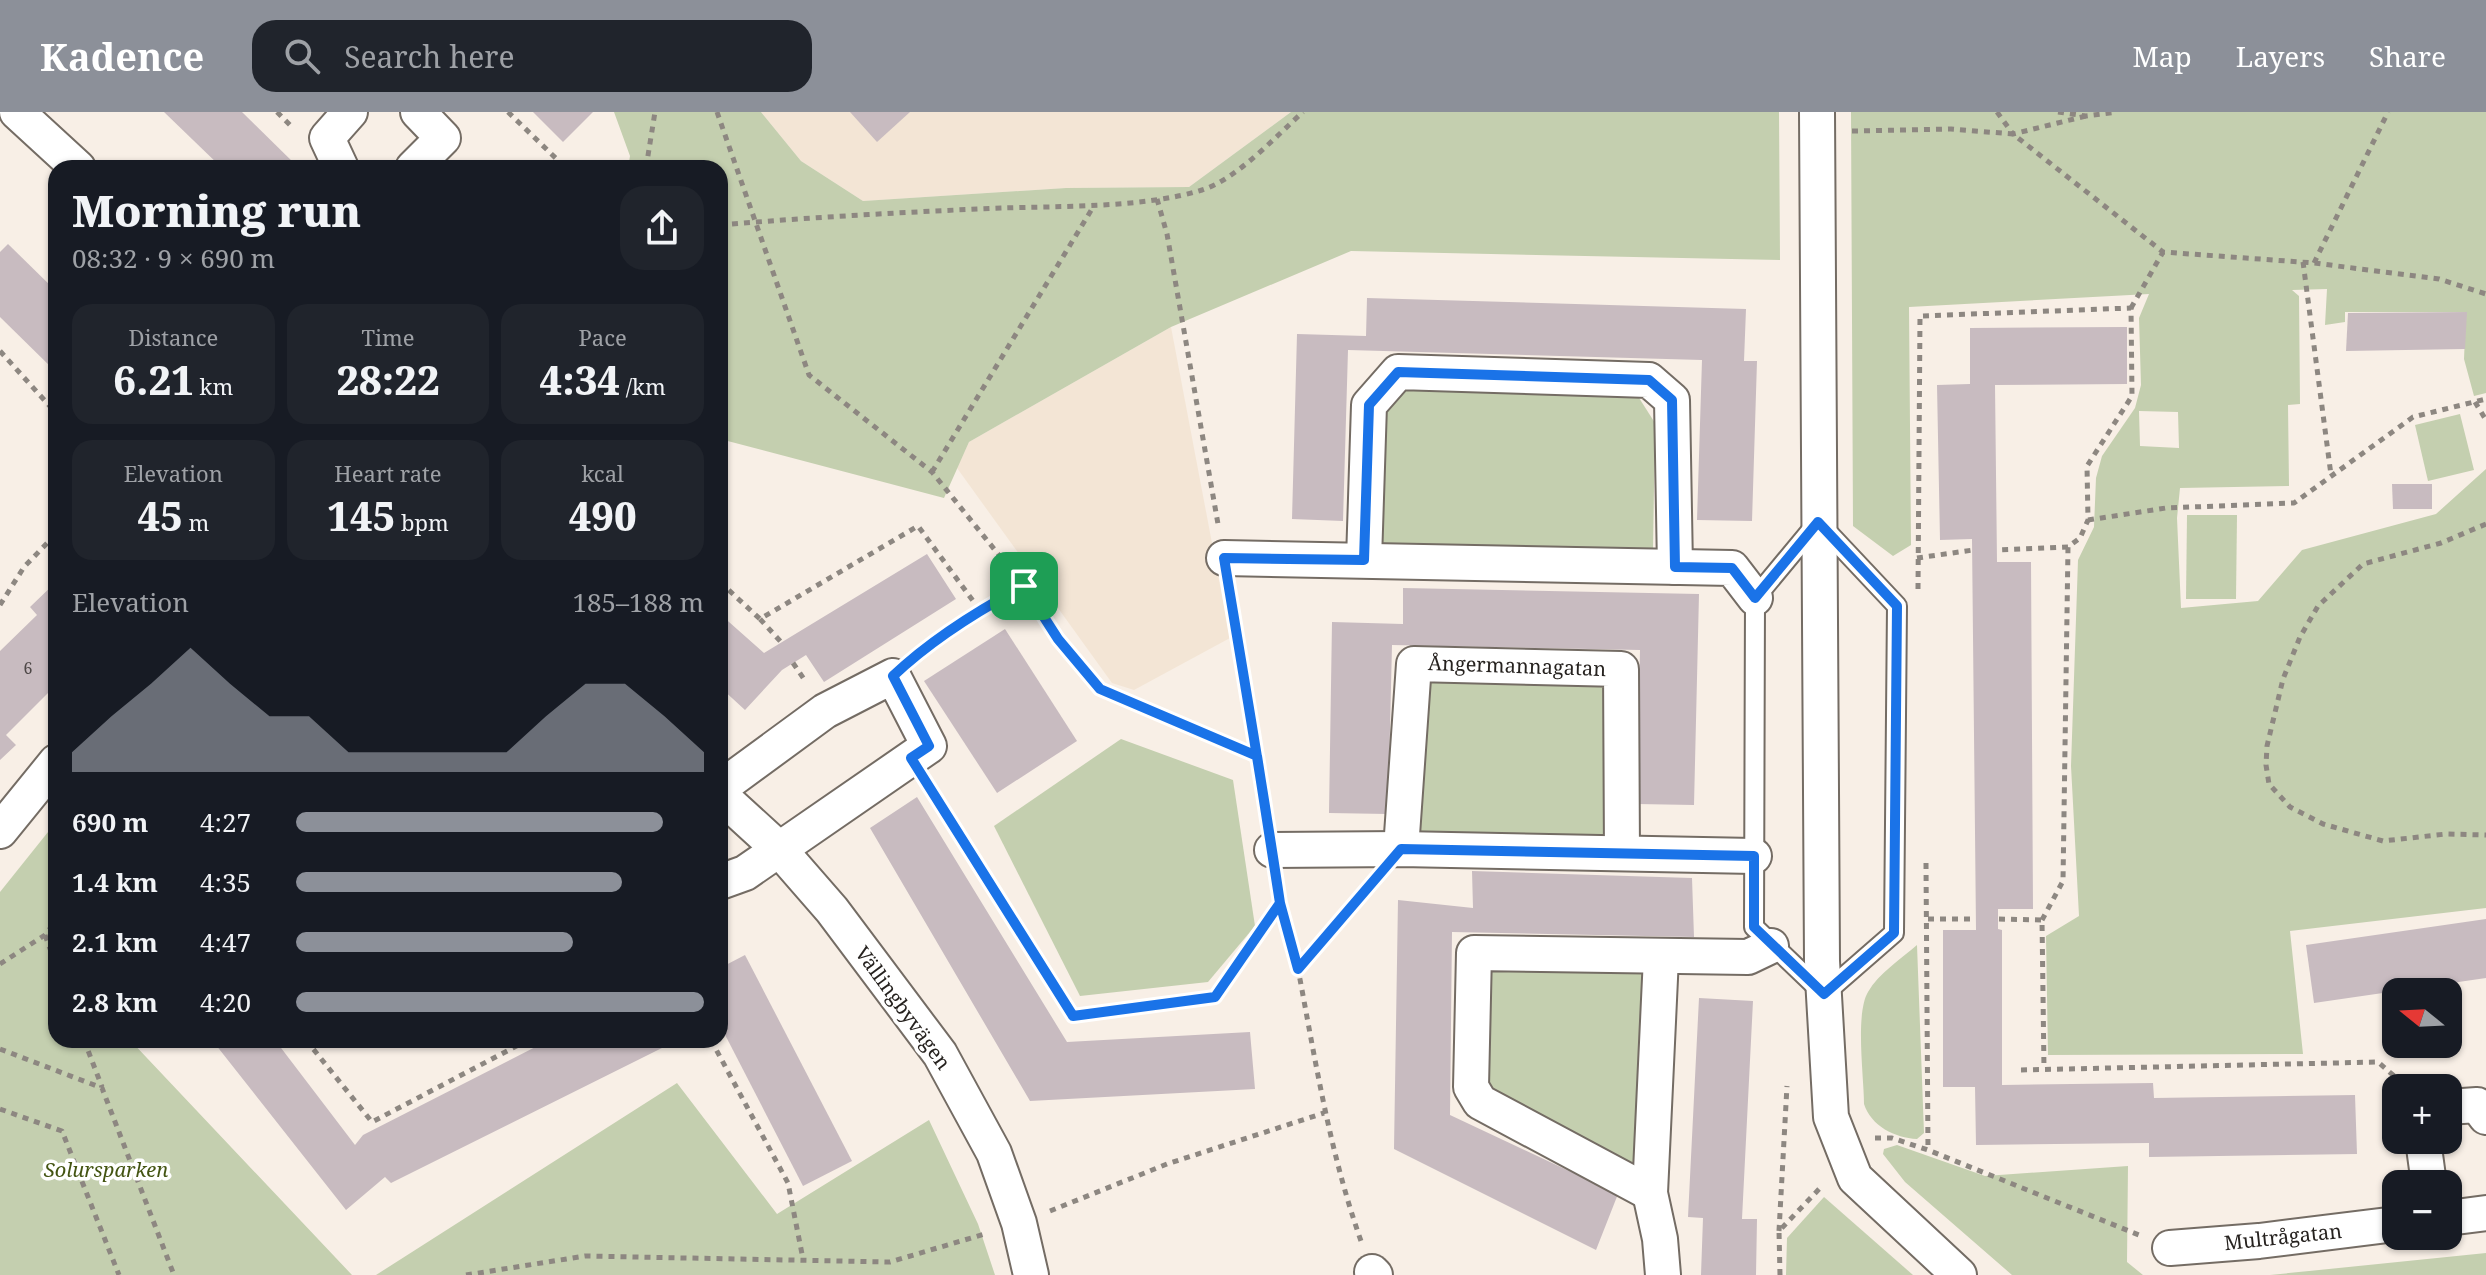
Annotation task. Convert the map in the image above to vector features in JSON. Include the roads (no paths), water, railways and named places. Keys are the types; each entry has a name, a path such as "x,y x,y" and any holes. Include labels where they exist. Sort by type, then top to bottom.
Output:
{"street":[{"path":"17,112 69,160"},
{"path":"337,160 327,138 350,112"},
{"path":"418,112 443,138 421,160"},
{"path":"1817,112 1824,994 1831,1117 1855,1178 1959,1275"},
{"path":"1364,560 1369,405 1398,372 1649,380 1672,400 1675,567"},
{"path":"1224,558 1732,568 1755,598"},
{"name":"Ångermannagatan","path":"1401,849 1414,664 1621,669 1622,853"},
{"path":"728,782 825,711 893,676 929,746 745,873 728,879"},
{"path":"0,831 48,772"},
{"name":"Vällingbyvägen","path":"728,802 778,848 832,910 940,1054 994,1153 1019,1223 1031,1275"},
{"path":"1272,850 1401,849 1754,856"},
{"path":"1650,1193 1480,1102 1471,1087 1474,953 1748,957 1771,946"},
{"path":"1661,957 1650,1193 1660,1239 1663,1275"},
{"path":"2462,1106 2477,1105 2486,1117"},
{"path":"2462,1216 2486,1213"},
{"name":"Multrågatan","path":"2170,1248 2382,1226"}],"lane":[{"path":"1818,522 1897,606 1894,933 1824,994 1754,927 1755,598 1818,522"}],"park label":[{"name":"Solursparken","path":"106,1170"}]}
